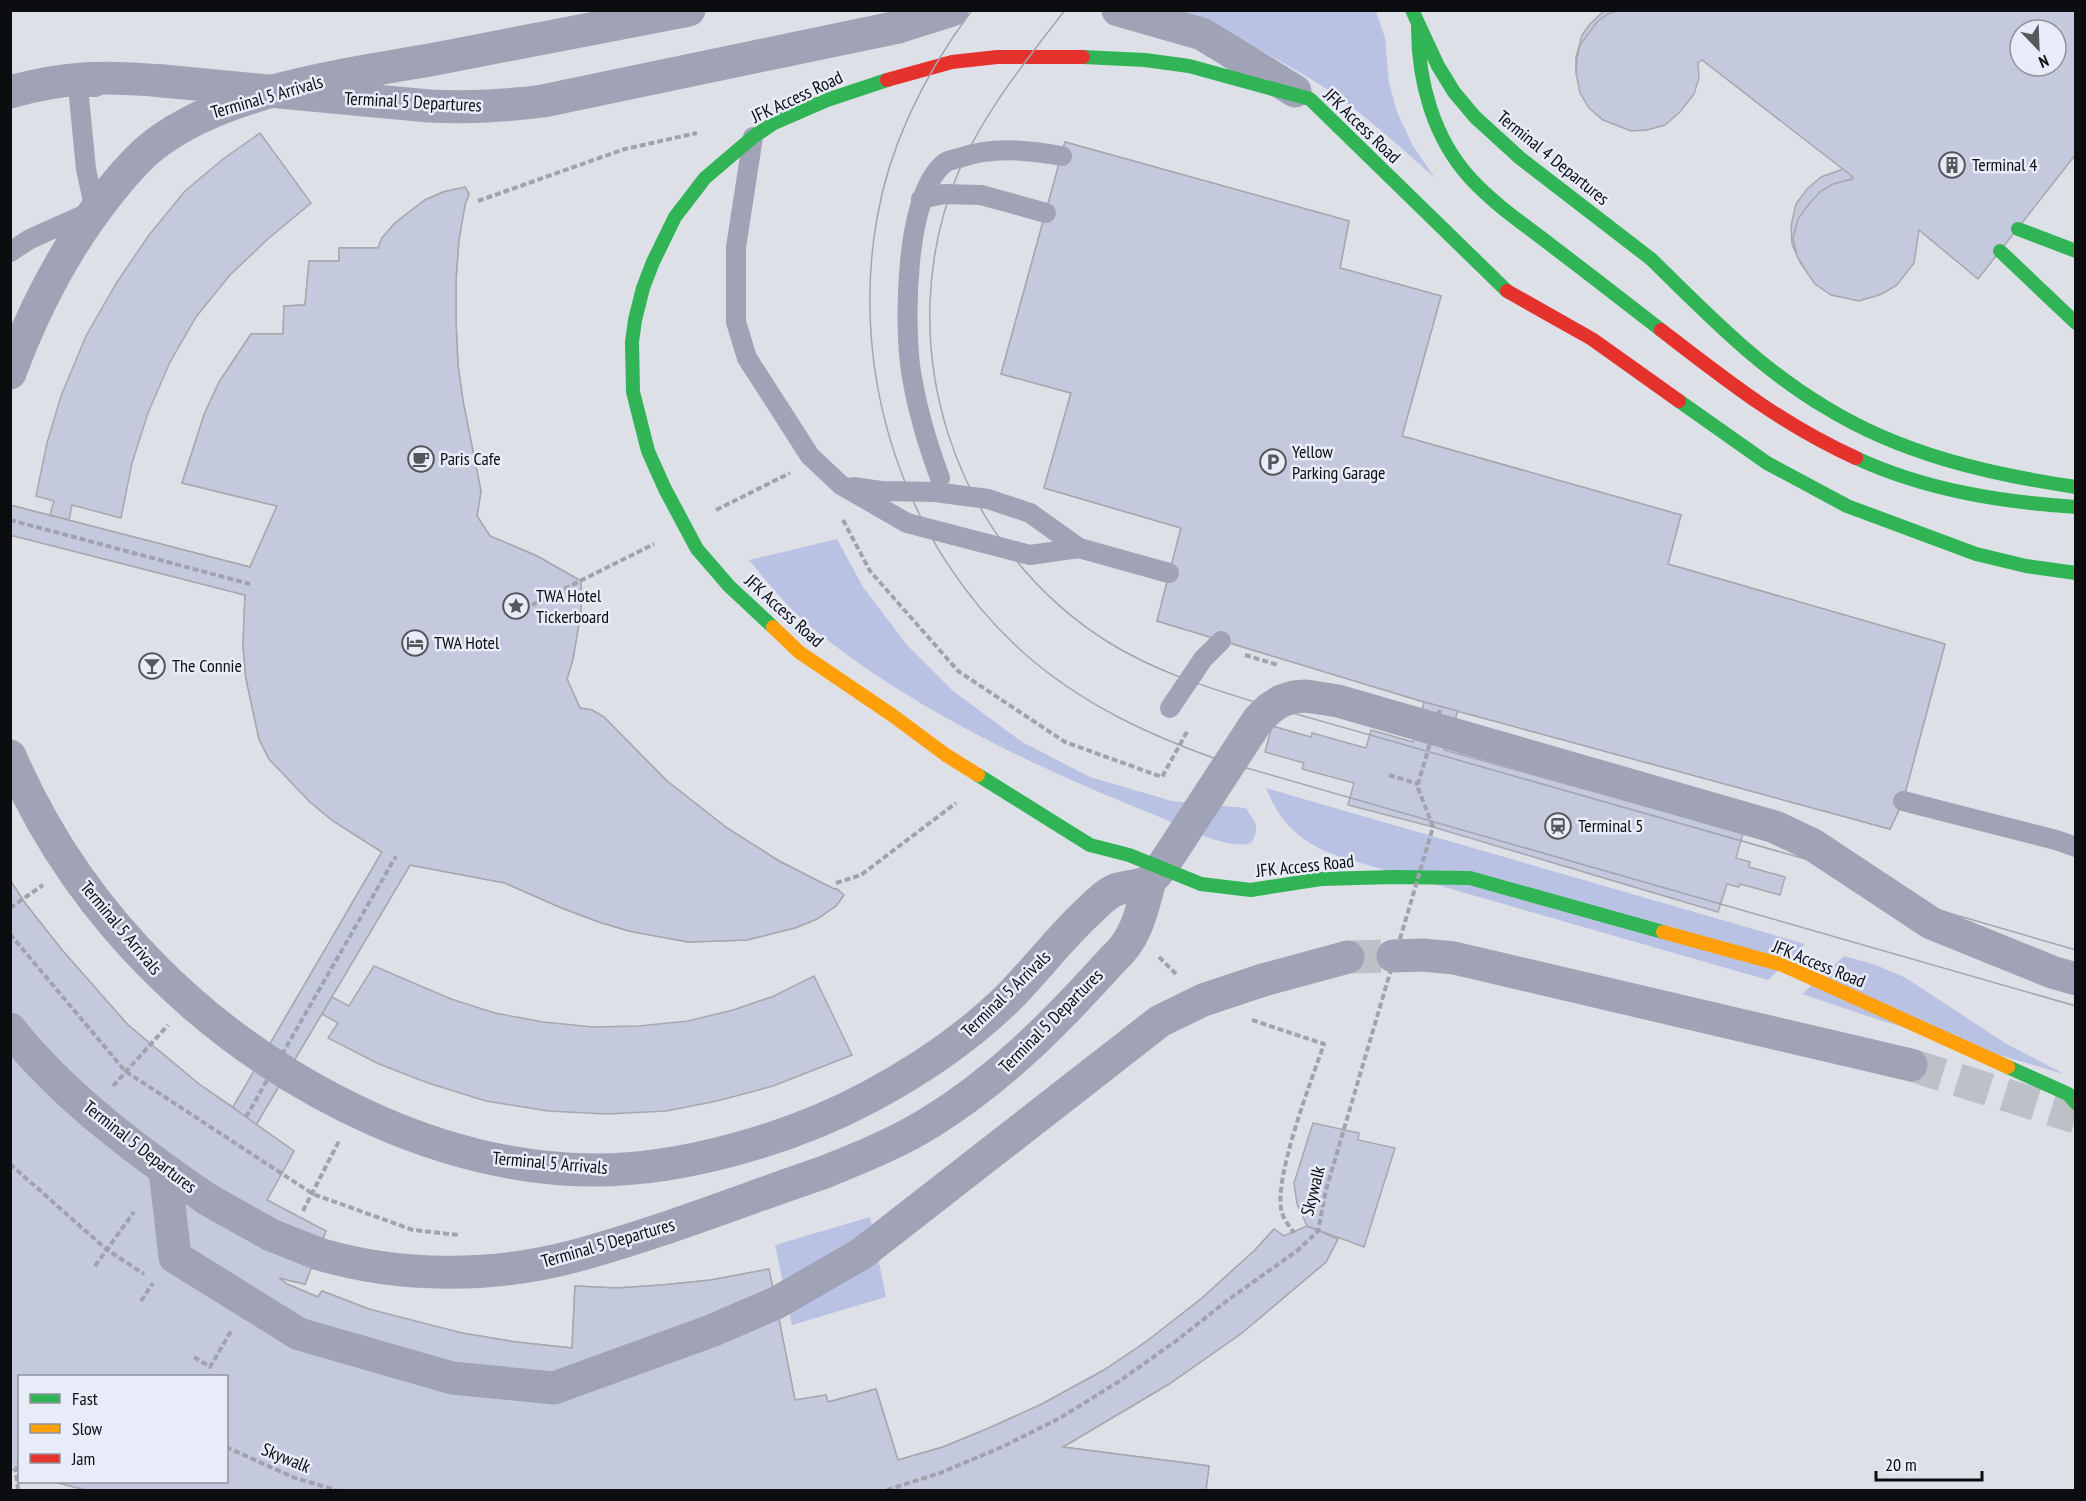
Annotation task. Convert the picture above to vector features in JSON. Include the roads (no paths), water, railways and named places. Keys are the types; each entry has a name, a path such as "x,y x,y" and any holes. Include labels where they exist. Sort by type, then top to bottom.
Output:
{"main road":[{"name":"Terminal 4 Departures","path":"1412,10 1438,66 1454,92 1475,117 1520,158 1651,259 1727,333 1788,382 1851,422 1910,448 1945,460 2020,478 2076,487"},
{"path":"1419,10 1420,60 1426,92 1444,142 1461,168 1504,209 1780,420 1841,453 1901,477 1934,487 2008,501 2076,507"},
{"name":"JFK Access Road","path":"2076,573 2026,566 1976,554 1847,506 1767,463 1592,339 1507,291 1310,99 1178,65 1095,57 997,57 952,62 827,99 774,123 753,137 705,178 675,216 643,288 635,320 633,392 648,451 684,527 698,549 729,586 777,633 814,663 892,715 946,755 1090,845 1130,855 1156,874 1201,884 1251,890 1321,879 1470,878 1783,965 2068,1094 2076,1103"},
{"path":"2018,229 2076,251"},
{"path":"2000,251 2076,323"}],"street":[{"name":"Terminal 5 Arrivals","path":"10,373 52,277 95,210 136,160 155,144 202,116 251,99 346,75 689,10"},
{"name":"Terminal 5 Departures","path":"10,92 67,79 96,77 163,81 429,106 466,108 506,106 543,101 898,27 952,10"},
{"path":"1118,10 1202,34 1310,99"},
{"name":"Terminal 5 Departures","path":"10,1029 24,1047 82,1103 139,1151 207,1199 271,1236 319,1254 378,1268 414,1271 488,1270 574,1256 825,1172 929,1123 975,1091 1026,1051 1123,950 1137,927 1156,874 1258,720 1281,701 1306,696 1338,701 1775,827 1813,845 1931,923 2052,972 2076,979"},
{"name":"Terminal 5 Arrivals","path":"10,756 48,833 94,898 135,948 189,1002 241,1044 302,1084 354,1111 414,1137 463,1152 519,1164 594,1170 643,1167 702,1157 781,1135 825,1118 915,1071 949,1048 1009,997 1078,921 1112,891 1156,874"},
{"path":"1393,956 1423,955 1454,958 1911,1065"},
{"path":"165,1170 175,1257 299,1334 452,1378 554,1388 711,1331 776,1303 861,1254 1160,1021 1203,1000 1263,980 1348,957"}],"lane":[{"path":"10,252 30,239 95,210 86,169 78,87 137,87 251,99"},
{"path":"753,137 736,247 736,321 747,358 810,456 841,485 907,523 1030,555 1079,548"},
{"path":"939,478 918,413 908,339 909,269 921,199 932,176 947,162 972,153 998,150 1034,151 1062,156"},
{"path":"921,199 944,194 981,195 1046,213"},
{"path":"841,485 881,490 935,492 988,499 1030,513 1079,548 1169,573"},
{"path":"1170,708 1190,676 1221,640"},
{"path":"1903,801 2076,847"}],"tunnel":[{"path":"1348,957 1393,956"},
{"path":"1911,1065 2076,1117"}],"tram line":[{"path":"972,10 940,58 912,109 891,162 877,218 870,278 871,338 880,397 895,455 918,511 947,563 983,611 1025,654 1070,689 1094,704 1144,730 1222,761 2076,1006"},
{"path":"1065,10 1021,68 968,151 958,173 938,238 930,304 934,370 948,434 974,495 1009,551 1054,601 1108,642 1144,662 1200,684 1258,703 1826,865 1901,899 2076,950"}],"place":[{"name":"Terminal 4","path":"1952,165"},
{"name":"Paris Cafe","path":"421,459"},
{"name":"Yellow Parking Garage","path":"1273,462"},
{"name":"TWA Hotel Tickerboard","path":"516,606"},
{"name":"TWA Hotel","path":"415,643"},
{"name":"The Connie","path":"152,666"},
{"name":"Terminal 5","path":"1558,826"}]}
